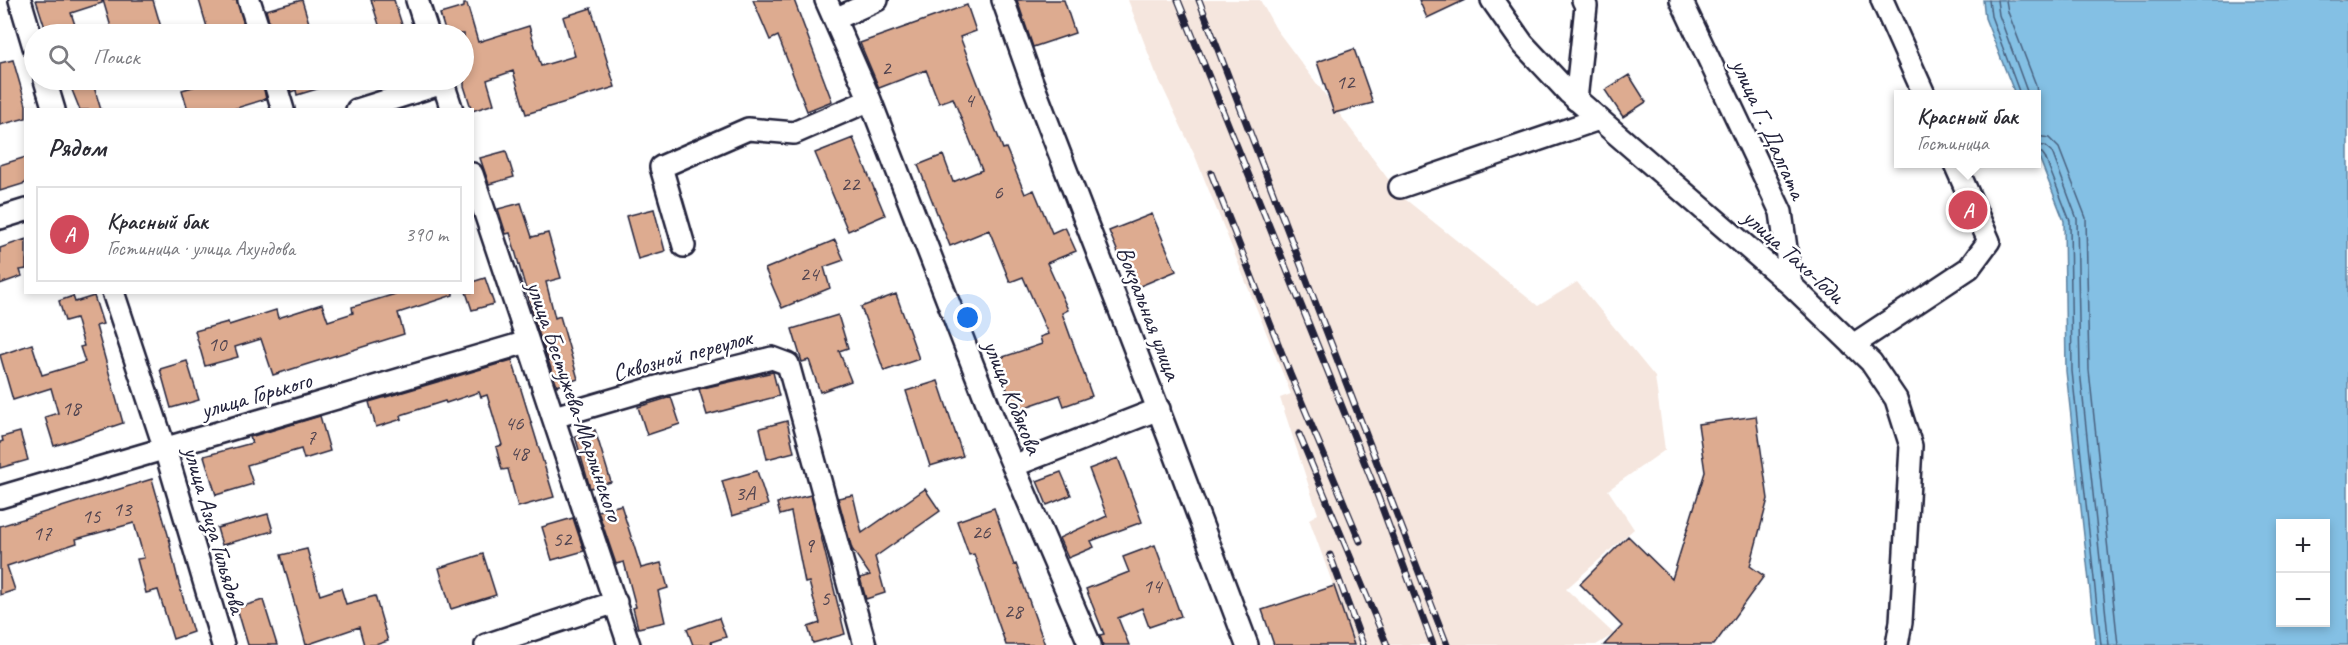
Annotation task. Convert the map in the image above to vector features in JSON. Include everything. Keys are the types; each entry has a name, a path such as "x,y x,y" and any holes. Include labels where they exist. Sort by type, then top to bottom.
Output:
{"street":[{"path":"20,0 27,24"},
{"path":"249,0 257,24"},
{"path":"417,0 425,24"},
{"name":"улица Кобякова","path":"826,0 870,100 1013,466 1090,645"},
{"path":"835,20 877,0"},
{"name":"Вокзальная улица","path":"1003,0 1032,82 1159,409 1247,645"},
{"name":"улица Тахо-Годи","path":"1492,0 1523,44 1576,100 1791,285 1871,362 1896,399 1911,446 1901,622 1897,645"},
{"path":"1576,100 1586,6 1583,0"},
{"name":"улица Г. Далгата","path":"1682,0 1781,212 1791,285"},
{"path":"1882,0 1922,90"},
{"path":"48,90 53,108"},
{"path":"277,90 282,108"},
{"path":"363,108 416,90"},
{"path":"445,90 451,108"},
{"path":"684,246 661,167 748,129 794,133 870,100"},
{"path":"1400,187 1599,119"},
{"path":"1853,345 1969,268 1989,241 1957,168"},
{"name":"улица Бестужева-Марлинского","path":"474,180 629,645"},
{"path":"0,218 24,211"},
{"name":"улица Азиза Гильядова","path":"114,294 165,448 223,645"},
{"name":"улица Горького","path":"0,497 527,342"},
{"name":"Сквозной переулок","path":"554,417 668,384 772,358 788,364 865,645"},
{"path":"1013,466 1159,409"},
{"path":"486,645 616,602"}],"shaded area":[{"path":"1128,0 1260,0 1276,29 1400,195 1538,306 1577,282 1655,377 1665,450 1608,490 1634,529 1566,589 1614,634 1596,645 1355,645 1309,519 1318,514 1280,398 1291,394 1195,156 1155,71"}],"water":[{"path":"1983,0 2348,0 2348,645 2096,645 2066,371 2064,221 2041,162 2041,90 2013,90 1985,18"}],"building":[{"path":"36,0 102,0 102,3 71,13 75,24 44,24"},
{"path":"103,0 153,0 160,24 110,24"},
{"path":"199,0 237,0 244,24 206,24"},
{"path":"302,0 309,23 270,24 266,10"},
{"path":"371,0 394,0 402,24 379,24"},
{"path":"753,0 794,0 832,101 807,111 778,36 770,40"},
{"path":"1017,0 1064,0 1075,33 1033,47"},
{"path":"1419,0 1465,0 1427,18"},
{"path":"464,4 467,4 473,24 443,24 440,14 464,7"},
{"path":"967,5 976,31 960,37 1003,149 1006,148 1025,194 1034,190 1052,233 1065,227 1076,251 1047,263 1068,310 1062,313 1092,396 1064,406 1060,395 1014,411 997,359 1042,344 1040,337 1048,334 1023,277 1010,282 989,230 950,246 918,165 943,155 953,182 982,170 953,98 939,103 926,70 879,88 860,43"},
{"path":"591,8 615,87 526,114 513,71 487,80 494,104 474,110 474,108 471,108 465,90 474,90 474,28 478,42 529,26 541,66 575,56 563,17"},
{"path":"1354,49 1373,103 1334,113 1317,62"},
{"path":"13,60 26,108 24,108 24,119 0,125 0,63"},
{"path":"1629,75 1646,102 1623,117 1605,90"},
{"path":"72,90 95,90 100,108 79,108"},
{"path":"182,90 264,90 266,99 237,108 187,108"},
{"path":"296,90 314,90 297,95"},
{"path":"853,138 885,215 848,231 815,153"},
{"path":"506,151 514,177 489,184 480,158"},
{"path":"24,158 24,184 0,191 0,165"},
{"path":"521,203 532,237 548,233 561,278 546,282 555,318 560,316 578,379 557,386 536,325 510,233 506,234 498,209"},
{"path":"654,209 665,251 638,259 626,216"},
{"path":"1152,214 1176,271 1133,289 1109,231"},
{"path":"24,240 24,269 20,270 22,276 0,284 0,248"},
{"path":"835,240 844,260 824,267 830,288 782,308 765,269"},
{"path":"485,278 494,304 472,310 467,294 474,294 474,281"},
{"path":"395,294 453,294 398,313 404,334 273,375 261,339 235,347 238,357 205,366 195,331 228,322 229,325 276,310 278,318 322,304 328,321 353,313 352,307"},
{"path":"896,294 919,359 884,371 861,307"},
{"path":"73,296 75,302 94,296 103,324 96,326 123,423 54,446 45,417 58,413 51,388 13,400 0,355 32,344 42,375 85,362 80,347 84,346 76,318 65,321 59,301"},
{"path":"838,315 848,348 839,351 851,381 820,392 809,360 802,362 792,329"},
{"path":"512,360 554,497 518,507 508,469 502,470 496,447 502,445 487,395 481,397 479,392 446,403 445,401 401,415 402,419 376,427 369,402"},
{"path":"187,361 199,400 171,408 160,369"},
{"path":"773,372 779,396 707,415 699,389"},
{"path":"938,381 963,456 930,466 906,391"},
{"path":"671,397 680,424 647,435 638,407"},
{"path":"320,416 330,451 304,459 301,449 247,465 253,484 216,495 204,456 252,443 250,437"},
{"path":"1756,416 1768,499 1750,566 1764,576 1714,645 1604,645 1622,626 1580,584 1628,536 1672,579 1705,472 1698,424"},
{"path":"787,421 794,452 767,459 760,428"},
{"path":"595,430 611,482 590,488 575,436"},
{"path":"20,432 28,460 0,468 2,437"},
{"path":"1118,458 1142,522 1091,541 1094,547 1068,558 1059,538 1107,516 1089,469"},
{"path":"757,471 768,505 732,516 722,481"},
{"path":"1061,472 1071,495 1047,505 1037,481"},
{"path":"152,479 193,632 173,639 158,590 146,593 137,559 144,558 134,523 76,539 77,543 7,566 15,590 0,595 0,526"},
{"path":"925,489 940,511 875,557 885,593 866,599 860,578 870,575 852,549 838,498 853,495 862,533"},
{"path":"811,495 845,634 813,643 808,627 820,623 809,582 805,583 791,512 780,515 777,503"},
{"path":"621,505 641,568 661,563 668,588 658,591 665,622 638,628 633,608 636,607 624,562 616,564 598,511"},
{"path":"994,508 1045,645 1006,645 974,554 969,555 957,521"},
{"path":"268,514 273,531 222,545 217,528"},
{"path":"573,518 584,551 552,560 542,527"},
{"path":"1155,545 1181,616 1149,627 1142,608 1118,618 1129,645 1103,645 1100,635 1104,634 1086,589 1129,572 1123,557"},
{"path":"307,549 320,595 341,588 346,604 375,596 388,641 375,645 364,645 359,627 306,645 281,555"},
{"path":"483,554 496,595 451,609 439,568"},
{"path":"1334,586 1354,645 1274,645 1262,610"},
{"path":"263,600 277,645 248,645 237,608"},
{"path":"719,618 726,637 711,642 712,645 693,645 687,629"}],"railway":[{"path":"1178,0 1374,486 1433,645"},
{"path":"1199,0 1447,645"},
{"path":"1211,173 1290,374 1360,541"},
{"path":"1299,434 1387,645"},
{"path":"1330,555 1363,645"}],"place":[{"name":"Красный бак","path":"1968,210"}]}
